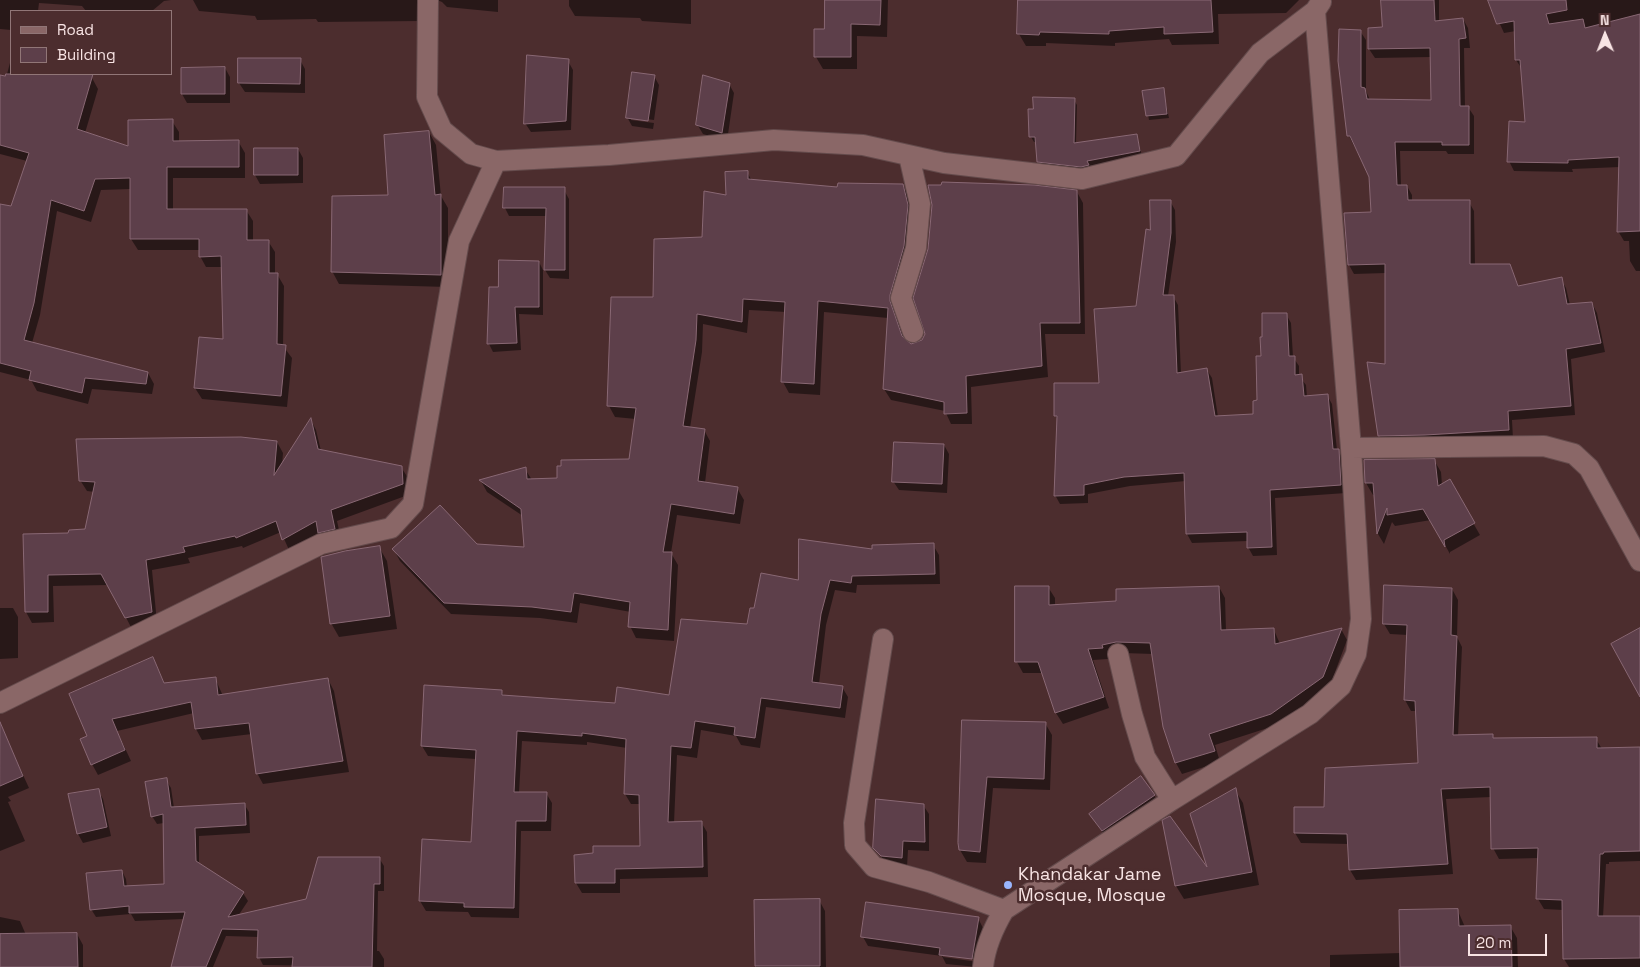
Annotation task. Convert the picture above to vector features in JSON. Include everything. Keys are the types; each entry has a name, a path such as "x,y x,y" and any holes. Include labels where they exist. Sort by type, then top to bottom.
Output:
{"street":[{"path":"428,0 427,97 442,130 471,154 496,162 609,155 774,140 863,145 944,163 1082,179 1176,156 1260,53 1319,5"},
{"path":"983,967 987,949 1004,910 1172,800 1310,714 1341,686 1356,654 1362,619 1319,5"},
{"path":"909,156 920,204 916,248 901,298 913,332"},
{"path":"0,703 321,544 390,528 413,504 460,241 496,162"},
{"path":"1350,448 1544,446 1574,454 1589,468 1640,561"},
{"path":"882,640 854,823 855,846 874,867 929,882 1004,910"},
{"path":"1118,654 1132,714 1145,757 1172,800"}],"building":[{"path":"825,0 881,0 880,25 851,24 851,57 814,57 814,29 824,29"},
{"path":"1018,0 1211,0 1213,32 1164,34 1164,27 1109,31 1109,34 1040,32 1039,35 1017,34"},
{"path":"1381,0 1434,0 1435,21 1463,18 1466,38 1459,39 1460,106 1469,106 1469,145 1442,145 1442,142 1395,142 1397,185 1407,185 1408,200 1470,200 1470,264 1510,264 1518,286 1562,277 1567,304 1592,302 1601,343 1566,349 1571,406 1508,411 1509,430 1378,436 1367,362 1385,364 1385,264 1348,265 1344,213 1371,212 1369,177 1350,136 1347,136 1338,61 1339,29 1361,30 1361,87 1365,88 1367,99 1431,100 1430,48 1368,49 1368,28 1382,27"},
{"path":"1488,0 1566,0 1567,10 1546,14 1549,24 1583,19 1585,28 1640,14 1640,231 1617,232 1619,157 1568,160 1568,163 1507,162 1509,121 1525,122 1520,60 1515,60 1514,21 1497,24"},
{"path":"527,55 569,59 566,121 524,124"},
{"path":"238,58 301,58 300,84 238,83"},
{"path":"225,67 225,94 181,94 181,68"},
{"path":"632,72 655,75 648,121 626,118"},
{"path":"6,74 93,75 77,129 128,146 128,120 173,119 173,141 239,140 239,167 167,167 167,209 247,209 247,240 269,240 269,273 278,273 277,344 286,345 281,396 194,388 199,337 223,339 221,256 199,257 199,239 130,239 130,178 95,179 84,211 51,200 34,303 24,340 148,372 146,384 85,378 82,393 29,380 31,371 0,363 0,204 11,206 29,153 0,145 0,75 5,76"},
{"path":"703,75 730,83 722,133 696,125"},
{"path":"1164,88 1167,114 1146,116 1142,91"},
{"path":"1033,97 1075,98 1074,143 1137,134 1140,151 1087,161 1089,165 1081,167 1037,162 1035,137 1029,137 1028,109 1033,109"},
{"path":"429,131 435,195 441,194 441,275 331,272 332,196 388,195 384,135"},
{"path":"254,148 298,148 298,175 254,175"},
{"path":"748,171 748,179 837,187 838,183 903,184 908,205 904,246 890,301 902,336 911,344 922,340 925,334 913,298 928,249 932,205 928,185 941,185 942,182 1034,185 1077,190 1080,323 1040,323 1042,366 966,376 967,413 944,414 944,402 883,389 888,308 818,301 814,384 781,382 785,302 743,299 742,322 697,314 696,340 683,426 705,429 698,481 738,487 734,514 671,504 663,552 672,552 668,630 628,627 630,602 574,593 571,612 532,607 444,603 392,549 440,505 477,544 524,547 521,509 479,480 526,467 527,479 557,478 557,466 561,466 561,460 629,459 636,408 607,406 611,297 653,297 654,239 702,237 704,191 726,195 725,172"},
{"path":"504,187 565,187 565,270 544,270 546,208 503,208"},
{"path":"1150,200 1171,200 1171,233 1163,295 1174,295 1177,373 1207,368 1215,416 1253,414 1253,401 1257,400 1256,356 1261,356 1262,313 1287,313 1289,356 1295,356 1295,375 1302,374 1304,396 1328,394 1333,449 1339,449 1341,485 1270,490 1272,547 1247,548 1247,532 1186,534 1184,473 1124,477 1084,485 1084,495 1054,496 1057,416 1054,416 1054,383 1099,383 1094,309 1136,306 1146,229 1150,230"},
{"path":"499,260 539,261 539,307 515,307 517,343 487,344 489,287 498,287"},
{"path":"311,418 318,449 402,466 403,484 331,510 335,529 318,533 316,521 282,540 276,521 236,538 235,536 183,547 185,552 146,560 152,612 125,618 101,574 48,575 48,612 25,612 23,534 68,533 69,530 85,529 95,482 79,481 76,439 241,437 277,441 274,475"},
{"path":"894,442 944,444 942,484 892,482"},
{"path":"1435,459 1438,486 1450,479 1475,523 1444,540 1445,547 1423,509 1387,515 1387,508 1377,534 1373,483 1365,483 1364,460"},
{"path":"799,539 872,549 872,545 934,543 935,574 852,576 851,583 830,580 821,614 812,682 843,686 840,708 761,698 755,738 734,735 735,727 695,721 691,748 671,746 668,822 702,821 703,867 615,869 615,883 575,883 574,855 593,853 593,846 640,846 639,795 624,794 626,739 582,733 582,736 517,731 514,792 547,792 546,821 516,821 514,908 464,907 464,903 419,901 422,839 471,842 476,750 421,746 424,685 502,690 502,695 615,703 617,687 669,695 681,619 747,624 750,608 754,608 761,573 798,580"},
{"path":"380,546 390,616 330,624 321,557"},
{"path":"1384,585 1452,588 1451,635 1457,636 1453,735 1493,734 1493,738 1597,737 1597,748 1640,747 1640,851 1604,852 1600,854 1598,916 1640,916 1640,958 1563,959 1562,900 1536,899 1538,848 1491,849 1490,787 1441,789 1448,864 1349,870 1347,834 1294,833 1294,807 1324,807 1325,768 1418,763 1415,701 1404,700 1407,625 1383,624"},
{"path":"1015,586 1049,586 1049,605 1116,601 1116,589 1219,586 1221,630 1274,628 1275,644 1342,628 1323,677 1271,714 1209,734 1215,751 1175,763 1163,727 1150,643 1116,642 1102,645 1103,648 1088,649 1104,697 1055,713 1038,662 1015,662"},
{"path":"1640,628 1640,697 1611,644"},
{"path":"153,657 164,683 216,677 218,695 328,678 343,761 256,774 249,723 195,729 191,702 112,719 125,750 91,765 80,739 87,736 69,694"},
{"path":"962,720 1046,722 1044,779 987,777 980,852 959,850 958,843"},
{"path":"0,722 23,776 0,786"},
{"path":"1141,776 1155,795 1102,831 1089,814"},
{"path":"167,778 171,807 245,803 246,825 195,828 196,861 244,892 228,917 306,899 318,857 380,857 380,884 374,884 372,967 292,967 293,957 257,958 258,930 222,929 206,967 171,967 185,912 129,913 129,906 90,910 86,873 122,870 124,886 164,884 163,814 151,817 145,782"},
{"path":"1236,788 1252,872 1175,886 1162,820 1170,816 1207,867 1190,814"},
{"path":"99,789 107,827 77,834 68,794"},
{"path":"876,799 924,804 925,842 903,841 902,858 881,856 873,848"},
{"path":"820,899 820,966 755,966 754,900"},
{"path":"866,902 979,917 972,959 939,955 940,948 861,937"},
{"path":"1458,909 1459,926 1511,925 1512,967 1400,967 1399,910"},
{"path":"77,933 78,967 0,967 0,934"}],"place":[{"name":"Khandakar Jame Mosque, Mosque","path":"1008,885"}]}
